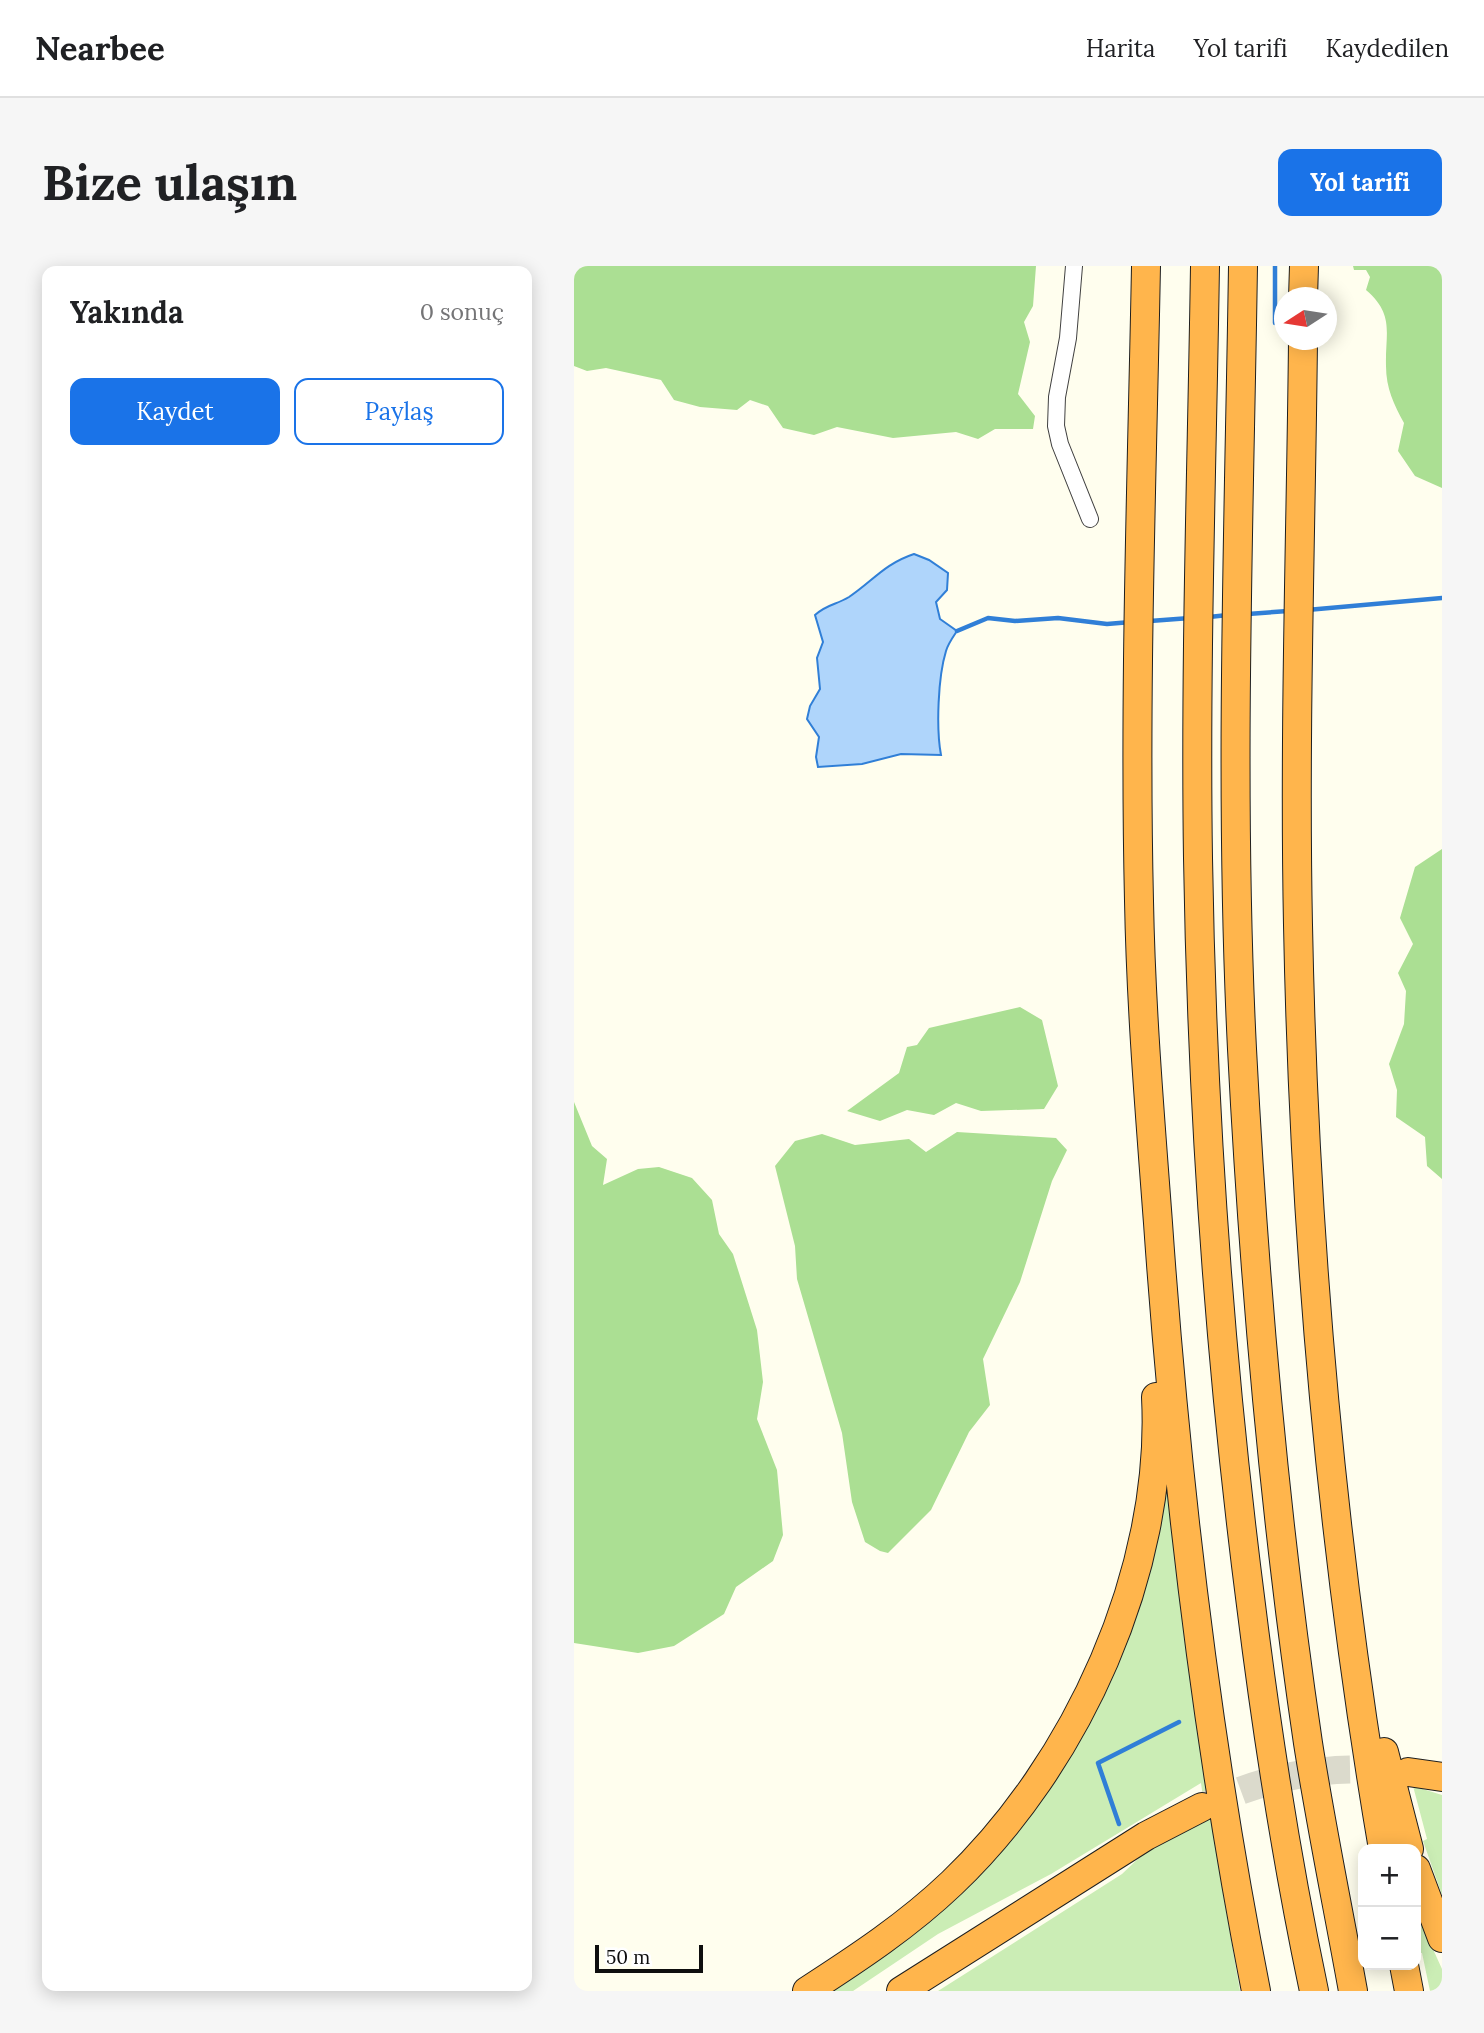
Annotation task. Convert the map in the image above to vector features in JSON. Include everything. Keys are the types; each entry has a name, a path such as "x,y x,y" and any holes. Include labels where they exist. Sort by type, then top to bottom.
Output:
{"highway":[{"path":"807,1991 919,1913 963,1872 1012,1817 1089,1695 1118,1623 1142,1545 1157,1408 1142,1122 1144,1044 1138,782 1146,266"},
{"path":"1205,266 1198,813 1203,1046 1217,1273 1243,1546 1260,1675 1297,1909 1314,1991"},
{"path":"1243,266 1236,788 1242,1047 1257,1291 1278,1511 1309,1746 1353,1988"},
{"path":"1303,287 1304,266"},
{"path":"1303,350 1296,741 1302,1046 1316,1296 1328,1432 1347,1617 1382,1844"},
{"path":"1144,1044 1163,1301 1182,1499 1222,1803 1256,1991"},
{"path":"1328,1432 1350,1538 1386,1763 1408,1844"},
{"path":"1408,1772 1442,1777"},
{"path":"901,1991 1146,1836 1202,1807"},
{"path":"1421,1882 1442,1938"}],"street":[{"path":"1074,266 1068,338 1057,397 1056,426 1060,444 1090,519"}],"green space":[{"path":"574,266 1036,266 1033,306 1024,322 1030,342 1018,394 1035,416 1033,429 995,429 978,439 956,432 893,438 837,427 814,435 783,428 768,406 750,400 737,410 700,407 674,400 661,380 606,368 587,371 574,366"},
{"path":"1353,266 1442,266 1442,488 1415,476 1398,451 1404,423 1387,382 1385,316 1366,290 1370,277 1366,270 1354,270"},
{"path":"1442,849 1442,1179 1427,1166 1425,1137 1396,1117 1397,1090 1389,1064 1404,1024 1406,991 1398,973 1413,944 1400,918 1415,867"},
{"path":"1020,1007 1042,1020 1058,1086 1044,1109 981,1111 956,1103 934,1115 907,1110 880,1121 847,1111 899,1073 907,1047 917,1045 929,1028"},
{"path":"574,1102 592,1146 607,1159 603,1185 638,1169 659,1167 692,1178 712,1200 719,1234 733,1254 757,1330 763,1382 757,1419 777,1470 783,1535 773,1561 736,1587 724,1614 674,1646 638,1653 574,1643"},
{"path":"957,1132 1056,1138 1067,1150 1052,1181 1020,1282 983,1359 990,1405 969,1432 931,1510 888,1553 865,1542 852,1502 842,1433 797,1279 795,1246 775,1166 795,1141 822,1134 855,1145 909,1139 926,1152"},
{"path":"1167,1470 1221,1881 1240,1991 938,1991 1122,1874 1143,1854 1206,1820 1201,1783 1051,1874 938,1934 853,1991 831,1991 1062,1768"},
{"path":"1413,1786 1442,1795 1442,1895 1423,1841 1427,1839"},
{"path":"1421,1915 1442,1969 1442,1991 1430,1991 1421,1953"}],"water":[{"path":"914,554 948,573 947,590 936,602 940,619 957,631 947,648 941,674 938,717 941,755 901,754 862,764 818,767 816,757 819,737 807,719 810,706 820,689 817,658 823,642 815,615 849,597 879,573"}],"waterway":[{"path":"1275,266 1275,287"},
{"path":"1307,610 1442,598"},
{"path":"1248,614 1288,611"},
{"path":"1209,617 1228,615"},
{"path":"957,631 988,618 1015,621 1058,618 1107,624 1131,622"},
{"path":"1150,621 1190,618"},
{"path":"1119,1824 1098,1763 1179,1722"}],"tunnel":[{"path":"1202,1807 1249,1788 1294,1776 1341,1770 1392,1771"}]}
